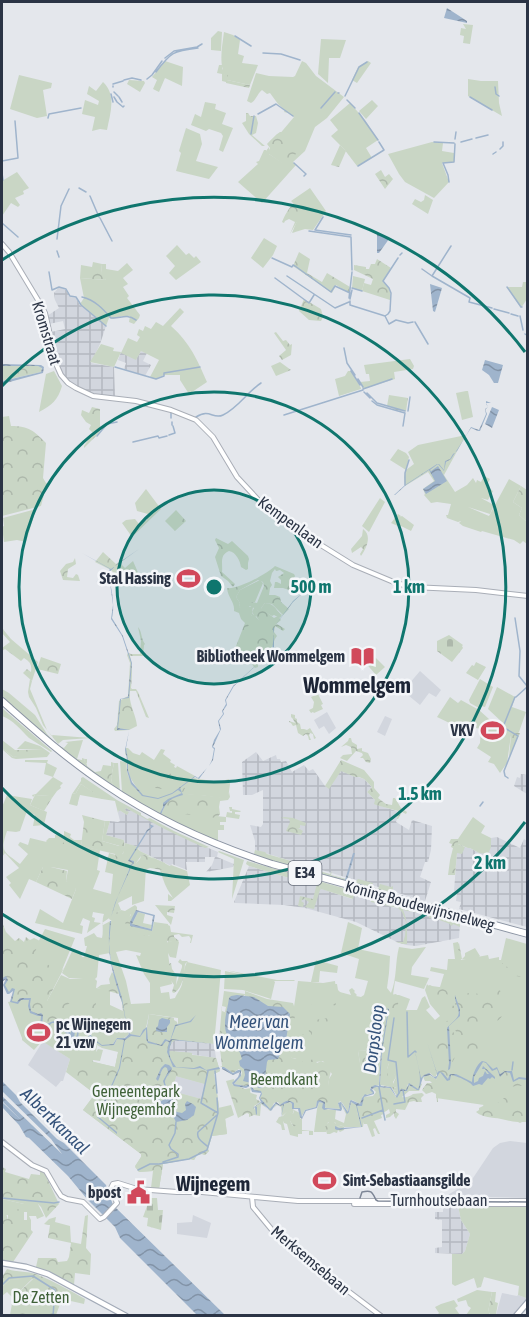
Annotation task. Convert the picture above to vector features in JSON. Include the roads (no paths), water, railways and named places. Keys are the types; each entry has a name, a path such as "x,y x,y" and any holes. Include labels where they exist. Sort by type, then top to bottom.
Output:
{"highway":[{"name":"Koning Boudewijnsnelweg","path":"2,703 65,759 99,785 138,810 193,838 272,867 528,936"}],"main road":[{"name":"Kromstraat","path":"2,244 43,309 57,366 67,382 93,396 151,404 184,415 201,424"},
{"name":"Kempenlaan","path":"201,424 213,437 237,477 258,500 281,518 370,573 406,586 425,589 476,590 528,596"},
{"name":"Turnhoutsebaan","path":"2,1142 33,1165 44,1170 61,1196 83,1202 97,1217 102,1218 117,1203 112,1187 117,1183 137,1189 202,1192 298,1201 528,1202"},
{"name":"Merksemsebaan","path":"252,1197 253,1207 277,1236 381,1316"},
{"path":"2,1264 43,1274 120,1316"},
{"path":"2,1264 26,1267 48,1274 126,1316"},
{"path":"518,1316 528,1304"}],"water":[{"path":"447,8 467,21 467,23 444,18"},
{"path":"377,233 389,239 379,253 377,253"},
{"path":"430,284 442,288 435,312 433,311"},
{"path":"485,360 503,365 498,383 494,383 482,370"},
{"path":"2,364 44,367 43,373 2,384 3,381 41,372 42,368 2,366"},
{"path":"492,407 499,410 492,428 485,424"},
{"path":"485,410 487,414 480,431 471,428 465,437 471,427 479,430 486,414"},
{"path":"438,464 430,470 438,466 447,481 426,494 423,489 435,481 429,470 394,495 405,485"},
{"path":"82,553 111,569 115,566 107,575 110,583 106,576 96,582 110,569"},
{"path":"113,605 112,618 123,636 132,663 129,698 121,699 118,728 130,730 117,730 120,699 128,697 131,663 122,636 111,619"},
{"path":"272,651 234,686 226,700 227,705 223,711 224,714 219,721 221,729 213,747 215,748 213,760 209,766 212,760 214,749 212,747 214,740 220,730 218,721 223,714 222,711 226,704 225,700 233,686"},
{"path":"129,731 126,748 128,770 132,782 143,795 158,798 172,793 195,776 198,778 207,768 199,779 195,777 180,788 183,795 168,802 161,815 159,815 163,803 182,793 178,790 172,794 158,799 142,796 131,784 127,771 125,750"},
{"path":"149,824 154,826 148,831 130,860 134,863 111,917 115,903 129,870 129,866 133,863 128,861 147,830 151,827"},
{"path":"353,853 355,853 347,880 389,893 261,857 345,880"},
{"path":"136,910 155,915 152,931 130,926","holes":["138,912 153,916 151,929 132,924"]},
{"path":"109,944 111,962 130,1034 140,1036 147,1027 149,1015 148,1041 161,1045 165,1039 170,1041 175,1025 190,1021 196,1015 191,1022 176,1026 171,1039 214,1044 172,1040 169,1051 171,1060 176,1067 200,1066 206,1070 219,1067 220,1069 208,1071 200,1068 194,1069 173,1067 167,1052 169,1042 166,1041 162,1046 148,1043 146,1029 140,1037 131,1036 125,1040 120,1068 99,1117 117,1134 97,1117 119,1068 124,1040 117,1039 114,1045 102,1046 90,1036 86,1042 77,1041 78,1029 68,1024 70,1034 72,1029 75,1030 74,1039 64,1031 56,1031 55,1023 41,1029 41,1016 30,1013 29,1000 21,1000 18,1004 10,1002 13,991 7,994 3,985 6,979 2,982 6,976 8,980 5,985 9,992 12,988 15,989 12,1001 31,998 31,1011 43,1015 42,1027 55,1021 57,1030 66,1030 65,1024 69,1023 79,1028 78,1040 86,1040 90,1034 102,1045 113,1044 117,1038 125,1038 129,1034 126,1024 122,1004 113,974 110,957"},
{"name":"Meer van Wommelgem","path":"237,995 254,997 268,1006 283,1007 290,1014 285,1047 278,1059 268,1060 262,1088 243,1081 244,1069 240,1066 239,1061 242,1059 241,1055 226,1031 225,1020 229,998"},
{"path":"455,995 460,1016 449,1026 459,1013"},
{"path":"387,1008 389,1009 382,1052 380,1084 391,1087 396,1096 401,1089 406,1090 409,1083 418,1089 420,1075 415,1051 421,1078 429,1073 434,1077 437,1076 427,1042 437,1073 439,1071 443,1073 448,1079 450,1074 456,1074 472,1082 475,1070 482,1061 493,1069 497,1067 500,1074 505,1071 512,1071 514,1080 519,1077 527,1078 527,1080 519,1079 513,1082 510,1073 505,1072 500,1077 497,1069 492,1071 483,1062 474,1077 474,1083 483,1076 485,1071 489,1074 485,1069 482,1069 483,1066 495,1079 488,1078 482,1085 473,1086 451,1075 450,1080 447,1081 440,1072 436,1079 430,1075 423,1077 419,1090 409,1085 407,1091 401,1091 397,1098 390,1088 376,1087 372,1089 374,1094 364,1097 362,1106 357,1106 362,1127 337,1130 335,1126 339,1128 361,1127 356,1105 351,1102 349,1112 347,1114 341,1103 341,1111 324,1110 323,1103 319,1102 317,1108 306,1111 302,1119 298,1109 292,1109 290,1102 284,1104 281,1118 283,1105 280,1106 276,1104 271,1111 261,1103 256,1105 261,1102 259,1098 261,1093 252,1092 250,1086 246,1088 234,1086 232,1083 240,1072 233,1075 222,1067 233,1073 241,1070 241,1076 234,1084 245,1086 250,1084 254,1090 261,1091 262,1094 260,1098 270,1109 276,1102 280,1105 290,1101 294,1103 294,1108 300,1108 302,1117 305,1110 316,1107 317,1101 320,1100 325,1102 325,1108 340,1109 338,1103 341,1102 348,1112 351,1100 360,1104 365,1094 373,1093 370,1090 371,1087 379,1086 381,1051"},
{"path":"162,1018 170,1020 167,1032 156,1031 159,1020"},
{"path":"449,1026 450,1069 443,1073 448,1070 449,1063 447,1028"},
{"path":"165,1064 172,1068 165,1081 174,1098 170,1106 182,1113 186,1110 187,1101 196,1107 194,1115 187,1120 176,1122 173,1116 159,1107 153,1097 152,1093 161,1101 165,1099 166,1091 163,1081 168,1072 167,1068 162,1070 158,1081 156,1079"},
{"name":"Albertkanaal","path":"2,1081 57,1139 64,1143 106,1185 113,1205 225,1315 197,1315 120,1238 115,1227 68,1176 26,1137 19,1125 2,1107 2,1102 22,1121 2,1101 2,1096 62,1154 51,1139 2,1091"}],"waterway":[{"path":"516,2 528,2"},
{"path":"235,36 251,46"},
{"path":"165,58 174,51 202,44"},
{"path":"156,72 173,54 198,48"},
{"path":"263,53 281,54 300,60"},
{"path":"147,79 162,61"},
{"path":"345,96 359,67 367,62"},
{"path":"124,80 132,78 141,80"},
{"path":"113,84 123,81"},
{"path":"495,87 496,94 499,96"},
{"path":"114,92 118,96"},
{"path":"321,108 335,92"},
{"path":"111,94 113,102"},
{"path":"114,97 124,106"},
{"path":"119,97 122,102"},
{"path":"470,97 492,110"},
{"path":"347,100 355,108"},
{"path":"258,114 276,104 293,116"},
{"path":"48,118 49,114 81,108"},
{"path":"359,113 378,140"},
{"path":"251,134 254,116"},
{"path":"2,161 18,158 15,121"},
{"path":"455,139 456,132"},
{"path":"476,138 488,135"},
{"path":"461,142 472,139"},
{"path":"358,166 384,150 379,142"},
{"path":"434,142 454,143"},
{"path":"500,149 503,142"},
{"path":"449,182 443,163 454,162 455,144"},
{"path":"294,163 306,174 304,176"},
{"path":"2,173 2,181"},
{"path":"79,188 86,192"},
{"path":"57,239 61,206 69,189"},
{"path":"2,195 2,201"},
{"path":"90,196 99,217"},
{"path":"323,217 315,230 351,235"},
{"path":"100,218 112,241"},
{"path":"2,223 18,237"},
{"path":"309,231 351,237 352,270"},
{"path":"432,276 451,246"},
{"path":"57,251 59,257"},
{"path":"272,258 292,267 295,266 331,292 335,286 350,293"},
{"path":"385,316 390,311 391,293 383,281 398,258"},
{"path":"422,269 470,298 469,302 492,308"},
{"path":"49,272 52,290 59,287 66,289 70,296 76,297 81,305 106,326"},
{"path":"349,298 352,272"},
{"path":"287,276 335,308 349,302"},
{"path":"275,278 309,303 314,295"},
{"path":"507,287 522,307"},
{"path":"352,288 362,291"},
{"path":"350,299 352,290"},
{"path":"82,297 102,308 111,318 126,317 136,320"},
{"path":"350,301 350,305 385,316 389,324 396,320 413,322"},
{"path":"494,309 509,313"},
{"path":"511,314 518,316"},
{"path":"520,316 523,330"},
{"path":"415,322 428,344"},
{"path":"344,348 347,363 355,375"},
{"path":"115,367 156,379 164,376 164,373 200,367"},
{"path":"351,371 360,385"},
{"path":"358,379 363,387"},
{"path":"363,389 392,379"},
{"path":"196,417 205,414 223,415 261,383"},
{"path":"284,415 363,390"},
{"path":"364,392 370,398"},
{"path":"367,393 377,403 405,411"},
{"path":"408,411 410,397"},
{"path":"372,401 377,405 405,413 403,426"},
{"path":"171,412 171,418"},
{"path":"97,436 107,424 117,422"},
{"path":"169,435 175,433 173,426"},
{"path":"133,442 167,436"},
{"path":"405,485 405,473 409,460"},
{"path":"515,618 520,651 519,676 527,686"},
{"path":"516,697 527,687"},
{"path":"508,778 504,771 518,736 503,727 515,697"},
{"path":"480,806 483,802"},
{"path":"407,1012 408,1057 416,1052"},
{"name":"Dorpsloop","path":"394,1018 388,1060 396,1062 399,1093"},
{"path":"512,1070 513,1062"},
{"path":"208,1071 201,1103 218,1113"},
{"path":"215,1071 217,1093"},
{"path":"362,1118 383,1110 379,1087"},
{"path":"394,1104 405,1102 403,1090"},
{"path":"159,1164 189,1159 207,1150 218,1113 217,1098"},
{"path":"383,1110 385,1120"},
{"path":"207,1146 199,1138 198,1132 217,1115"},
{"path":"163,1162 178,1157 169,1145 175,1133 176,1122"},
{"path":"138,1170 150,1164 158,1164"},
{"path":"2,1198 59,1202"},
{"path":"2,1285 9,1278 33,1276 55,1290 53,1316"}],"tram line":[{"path":"360,1198 362,1192 368,1191 378,1201 528,1202"}],"place":[{"name":"Stal Hassing","path":"189,578"},
{"name":"Bibliotheek Wommelgem","path":"363,656"},
{"name":"VKV","path":"492,730"},
{"name":"pc Wijnegem 21 vzw","path":"38,1033"},
{"name":"Sint-Sebastiaansgilde","path":"325,1180"},
{"name":"bpost","path":"139,1192"}],"district":[{"name":"Wommelgem","path":"357,685"},
{"name":"Wijnegem","path":"213,1184"}],"park label":[{"name":"Beemdkant","path":"284,1079"},
{"name":"Gemeentepark Wijnegemhof","path":"136,1100"},
{"name":"De Zetten","path":"41,1297"}]}
